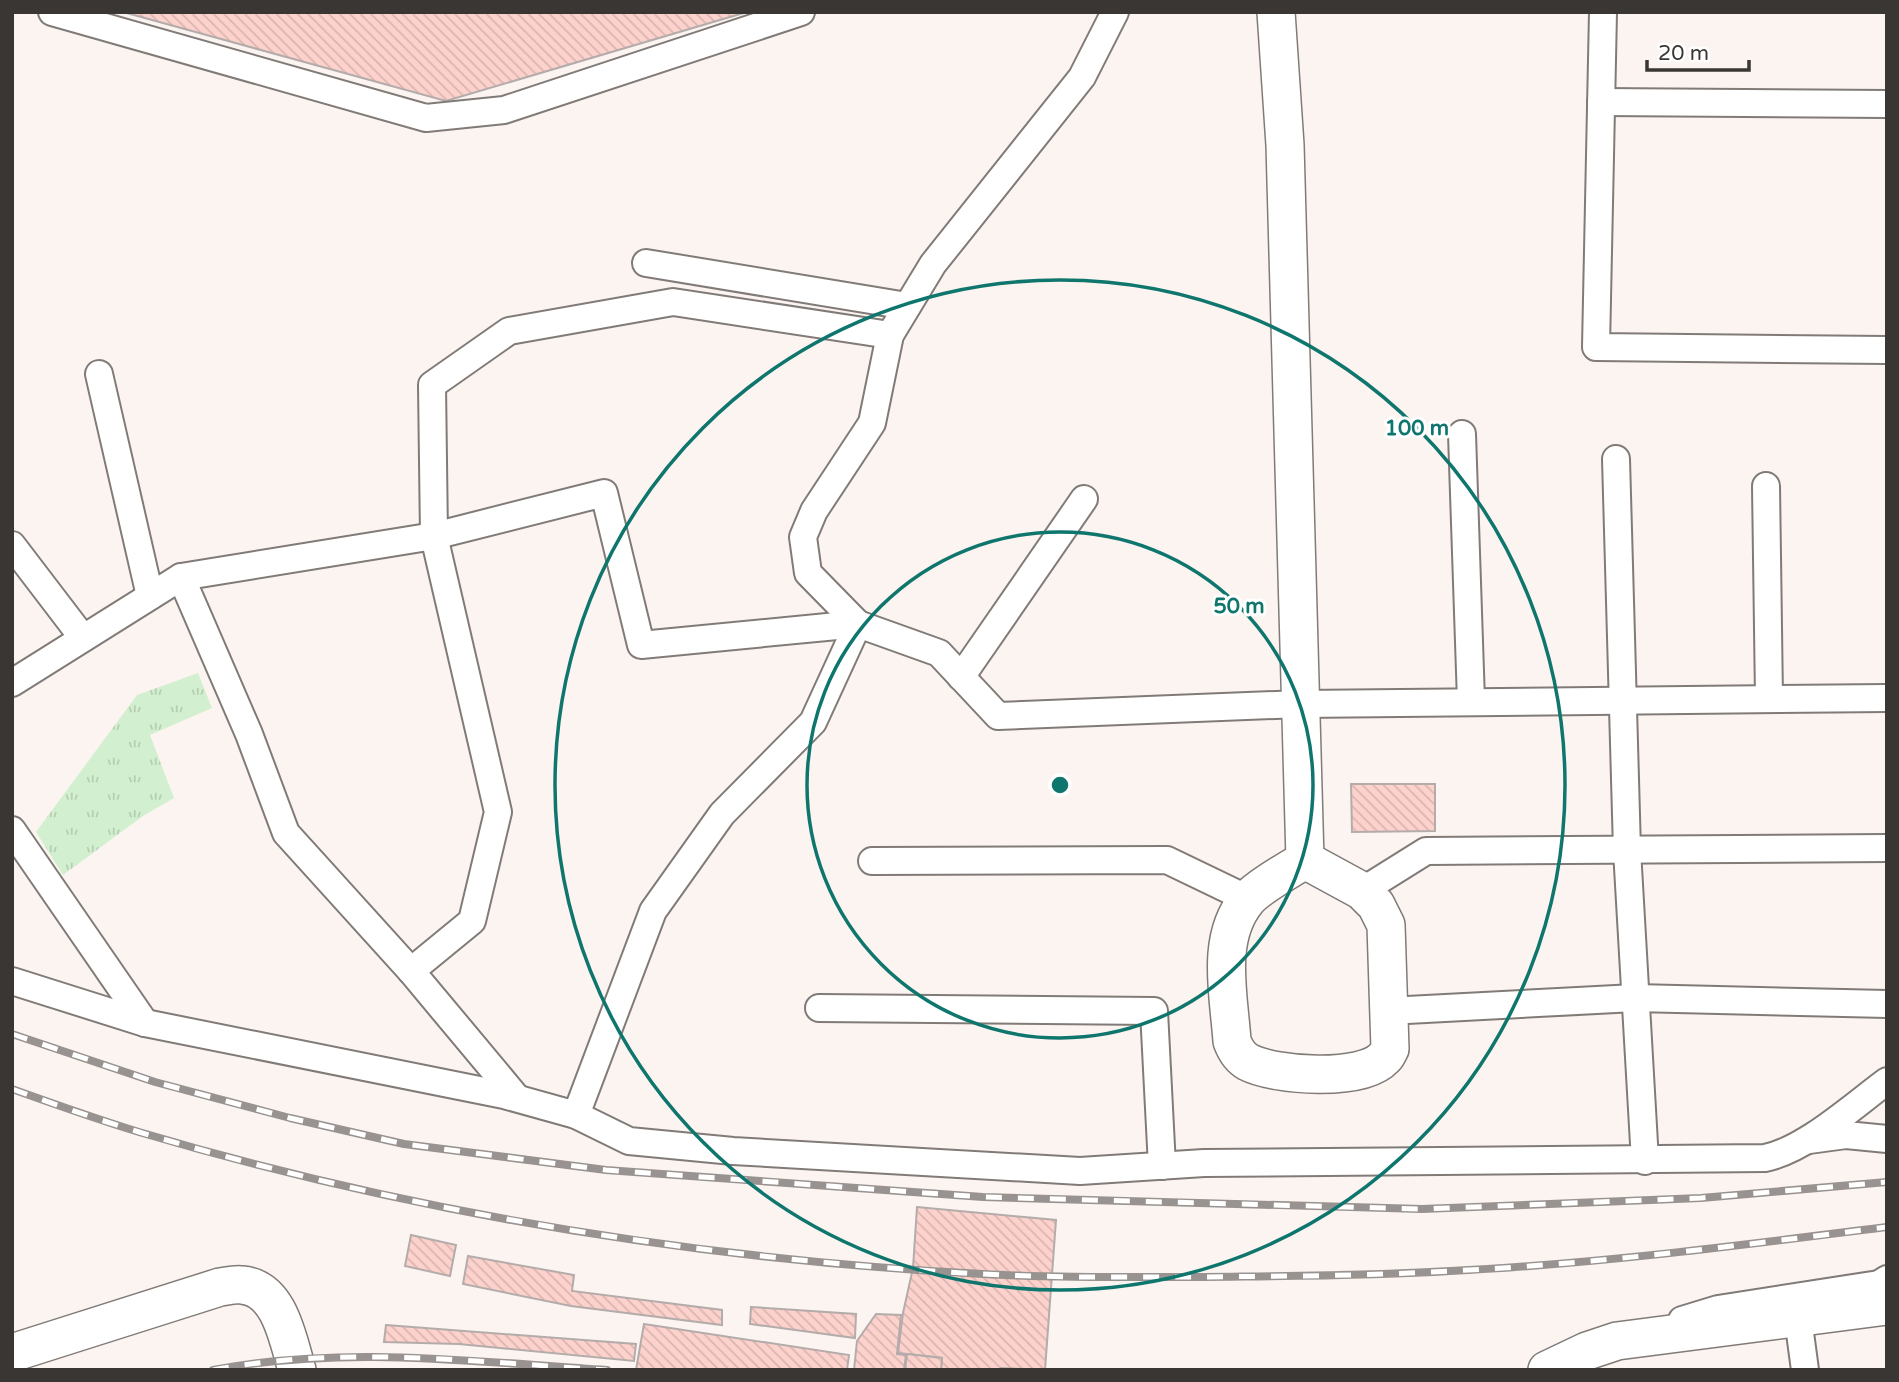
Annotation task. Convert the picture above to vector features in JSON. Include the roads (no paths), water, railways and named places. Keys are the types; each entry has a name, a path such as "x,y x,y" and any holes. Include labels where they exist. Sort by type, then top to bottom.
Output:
{"street":[{"path":"51,12 426,118 504,110 802,12"},
{"path":"858,624 808,573 803,537 814,511 872,423 890,335 907,306 933,264 1082,77 1115,12"},
{"path":"1276,12 1285,159 1305,860"},
{"path":"1603,12 1596,347 1887,350"},
{"path":"1601,102 1887,104"},
{"path":"646,263 907,306"},
{"path":"411,971 472,921 498,812 434,536 432,385 509,331 673,302 890,335"},
{"path":"99,373 150,596"},
{"path":"1462,434 1471,701"},
{"path":"1616,459 1627,850 1645,1161"},
{"path":"1766,486 1769,698"},
{"path":"12,682 181,577 434,536 604,493 641,645 858,624 939,653 998,716 1300,704 1887,698"},
{"path":"961,677 1084,499"},
{"path":"12,545 83,638"},
{"path":"181,577 249,734 286,833 411,971 517,1098"},
{"path":"576,1115 653,911 722,814 813,722 858,624"},
{"path":"12,830 145,1023"},
{"path":"1362,891 1426,851 1887,848"},
{"path":"872,861 1167,860 1248,899"},
{"path":"1305,860 1362,891 1376,905 1386,925 1390,1049 1383,1060 1361,1070 1309,1075 1287,1073 1247,1062 1237,1053 1232,1041 1226,950 1230,930 1248,899 1305,860"},
{"path":"12,981 145,1023 517,1098 576,1115 629,1141 733,1151 1080,1171 1204,1163 1765,1158 1780,1155 1806,1141 1887,1081"},
{"path":"1388,1011 1635,998 1887,1004"},
{"path":"819,1008 1154,1010 1162,1166"},
{"path":"1806,1141 1846,1135 1887,1139"},
{"path":"1547,1370 1587,1351 1718,1309 1880,1284 1887,1279"},
{"path":"12,1353 220,1287 240,1284 257,1288 271,1301 279,1316 297,1370"},
{"path":"1616,1341 1887,1306"},
{"path":"1798,1318 1805,1370"}],"railway":[{"path":"12,1034 155,1082 290,1118 404,1144 606,1170 983,1197 1422,1209 1701,1198 1887,1182"},
{"path":"12,1089 123,1127 242,1161 451,1209 663,1244 876,1267 1065,1277 1388,1274 1615,1259 1887,1227"},
{"path":"213,1370 262,1362 360,1357 459,1360 607,1370"}]}
